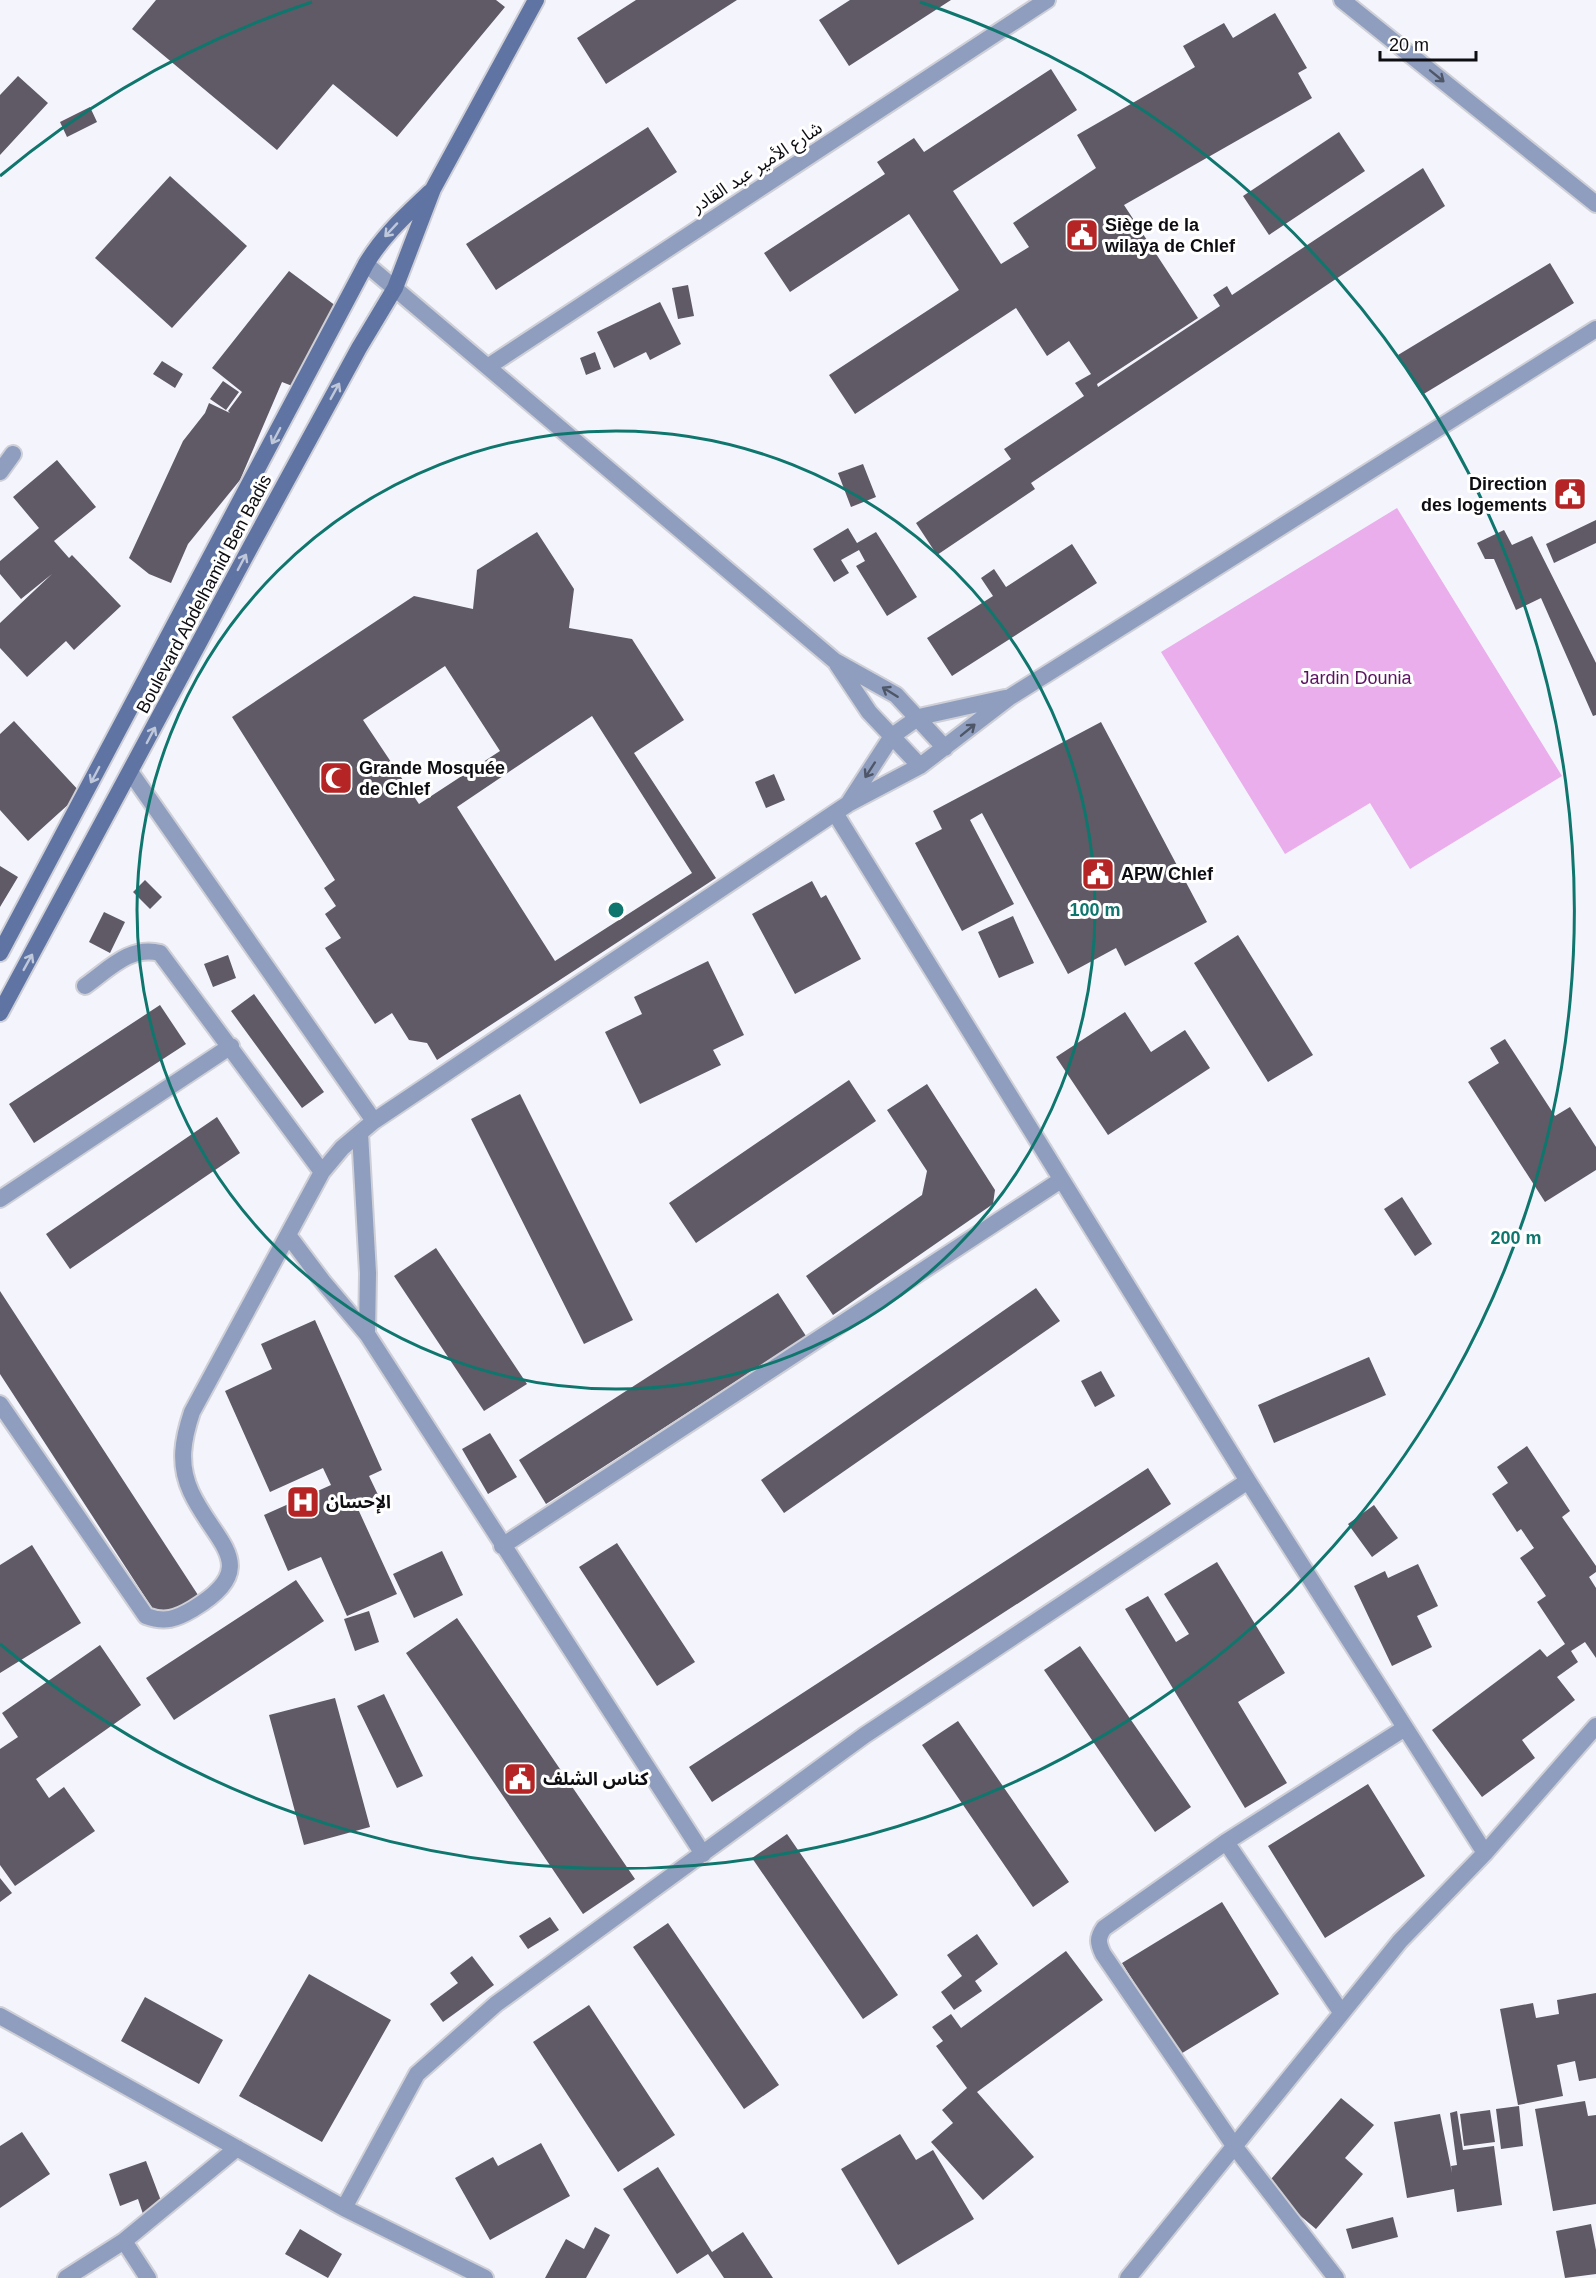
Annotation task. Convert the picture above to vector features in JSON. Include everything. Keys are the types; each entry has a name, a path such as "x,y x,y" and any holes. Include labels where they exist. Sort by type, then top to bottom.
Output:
{"main road":[{"name":"Boulevard Abdelhamid Ben Badis","path":"0,1013 131,773 262,525 395,288 433,189 536,0"},
{"name":"Boulevard Abdelhamid Ben Badis","path":"0,953 377,244 433,189"}],"street":[{"name":"شارع الأمير عبد القادر","path":"489,366 1047,0"},
{"path":"1342,0 1596,204"},
{"path":"366,264 835,661 896,695 919,717 945,748"},
{"path":"0,1404 146,1616 159,1621 172,1620 215,1595 225,1586 229,1562 225,1549 191,1492 183,1464 183,1438 192,1412 322,1172 360,1132 841,809 920,766 1010,697 1596,329"},
{"path":"0,472 13,454"},
{"path":"835,661 869,712 920,766"},
{"path":"841,809 892,736 919,717 1010,697"},
{"path":"131,773 374,1121"},
{"path":"841,809 1061,1180 1248,1481 1485,1853"},
{"path":"85,986 132,953 146,950 160,953 322,1172"},
{"path":"0,1199 231,1047"},
{"path":"360,1132 368,1273 367,1334"},
{"path":"502,1546 1061,1180"},
{"path":"288,1235 324,1283 367,1334 703,1854"},
{"path":"344,2208 417,2074 442,2049 496,2004 569,1948 703,1854 865,1735 1248,1481"},
{"path":"1128,2278 1400,1941 1485,1853 1596,1726"},
{"path":"1336,2278 1235,2147 1098,1945 1099,1936 1104,1928 1226,1842 1405,1728"},
{"path":"1226,1842 1341,2012"},
{"path":"0,2016 344,2208 484,2278"},
{"path":"66,2278 124,2241 237,2148"},
{"path":"124,2241 148,2278"}],"green space":[{"name":"Jardin Dounia","path":"1397,508 1562,776 1410,869 1370,803 1285,854 1161,652"}],"building":[{"path":"156,0 496,0 505,7 397,137 333,84 277,150 132,29"},
{"path":"636,0 737,0 606,84 577,38"},
{"path":"850,0 951,0 849,66 819,20"},
{"path":"1275,13 1307,68 1298,73 1312,98 1124,205 1198,318 1097,384 1098,387 1220,306 1213,295 1227,286 1232,295 1423,168 1445,206 1031,483 1035,489 937,555 916,523 1011,459 1004,449 1084,396 1075,383 1091,374 1069,341 1047,356 1016,308 855,414 829,375 959,290 909,214 790,292 764,253 885,174 877,162 914,138 924,152 1051,69 1077,110 953,191 1001,264 1029,247 1013,223 1096,168 1077,135 1195,67 1183,46 1224,23 1233,38"},
{"path":"18,76 48,103 0,155 0,95"},
{"path":"90,107 97,122 67,137 60,122"},
{"path":"648,127 677,172 496,290 466,244"},
{"path":"1339,132 1365,171 1269,235 1243,196"},
{"path":"170,176 247,246 172,328 95,258"},
{"path":"1550,263 1574,303 1422,395 1398,355"},
{"path":"289,271 336,306 300,389 282,382 240,480 188,544 171,583 149,574 129,558 183,441 205,413 209,403 230,413 228,411 242,392 212,368"},
{"path":"688,285 694,316 678,319 672,288"},
{"path":"660,302 681,344 650,360 646,352 614,368 597,332"},
{"path":"595,352 601,369 586,375 580,358"},
{"path":"162,361 183,374 175,388 153,374"},
{"path":"223,381 239,392 226,410 210,399"},
{"path":"57,460 96,507 54,541 69,558 72,555 121,606 74,650 66,641 27,677 0,648 0,623 52,574 21,599 0,574 0,561 39,528 13,497"},
{"path":"863,464 876,497 851,507 838,473"},
{"path":"1596,520 1596,543 1554,563 1546,544"},
{"path":"848,528 857,543 876,532 917,597 887,616 856,566 865,561 859,550 841,560 849,573 834,582 813,549"},
{"path":"1504,530 1512,545 1532,536 1596,663 1596,715 1593,716 1541,598 1516,610 1494,559 1485,559 1477,543"},
{"name":"Grande Mosquée de Chlef","path":"537,532 574,589 569,628 632,639 684,720 634,753 716,878 437,1060 427,1043 409,1040 392,1013 375,1024 325,948 341,938 325,914 336,906 324,888 335,880 232,717 414,596 473,609 477,570","holes":["445,666 500,751 419,804 363,720","592,716 692,873 555,961 457,807"]},
{"path":"1072,544 1097,583 952,676 927,638 993,596 981,578 994,569 1006,587"},
{"path":"14,721 81,793 28,841 0,810 0,734"},
{"name":"APW Chlef","path":"1101,722 1207,922 1125,966 1116,948 1068,974 982,813 970,820 1014,904 962,931 915,843 942,829 933,811"},
{"path":"774,774 785,800 766,808 755,782"},
{"path":"0,866 18,877 0,907"},
{"path":"145,880 162,897 150,909 133,892"},
{"path":"812,881 821,898 826,895 861,959 795,994 752,914"},
{"path":"104,912 125,922 110,953 89,942"},
{"path":"1013,916 1034,963 999,978 978,932"},
{"path":"1238,935 1313,1055 1268,1082 1194,963"},
{"path":"228,955 236,978 213,987 204,964"},
{"path":"708,961 744,1035 713,1050 721,1065 640,1104 605,1032 642,1014 634,997"},
{"path":"254,994 324,1092 302,1108 231,1011"},
{"path":"160,1005 186,1044 34,1143 9,1104"},
{"path":"1125,1012 1151,1052 1185,1030 1210,1068 1108,1135 1056,1057"},
{"path":"1505,1039 1555,1116 1570,1107 1596,1147 1596,1170 1545,1202 1468,1082 1499,1063 1490,1048"},
{"path":"849,1080 876,1121 696,1243 669,1203"},
{"path":"927,1084 995,1190 993,1204 833,1315 806,1276 922,1195 927,1171 887,1110"},
{"path":"520,1094 633,1320 584,1344 471,1119"},
{"path":"217,1117 240,1153 70,1269 46,1234"},
{"path":"1402,1197 1432,1244 1415,1256 1384,1209"},
{"path":"436,1248 527,1384 484,1411 394,1276"},
{"path":"1036,1288 1060,1321 784,1513 761,1480"},
{"path":"0,1291 198,1595 160,1620 0,1374"},
{"path":"778,1293 806,1336 546,1504 519,1460"},
{"path":"315,1320 382,1470 369,1476 380,1499 358,1509 397,1594 347,1616 321,1557 288,1571 264,1515 331,1485 323,1468 270,1492 225,1391 272,1369 261,1344"},
{"path":"1369,1357 1386,1395 1274,1443 1258,1405"},
{"path":"1101,1371 1115,1396 1095,1407 1081,1381"},
{"path":"490,1433 517,1477 488,1494 462,1449"},
{"path":"1527,1446 1570,1511 1562,1517 1596,1566 1596,1572 1589,1577 1596,1588 1596,1658 1585,1642 1571,1651 1578,1662 1557,1677 1575,1700 1522,1740 1535,1758 1482,1797 1432,1730 1540,1649 1547,1657 1565,1644 1537,1602 1546,1596 1520,1558 1534,1548 1521,1529 1517,1532 1492,1494 1508,1483 1497,1467"},
{"path":"1148,1468 1171,1504 712,1802 689,1767"},
{"path":"1374,1505 1398,1538 1372,1557 1348,1524"},
{"path":"617,1543 695,1662 657,1686 579,1567"},
{"path":"32,1545 81,1623 0,1673 0,1565"},
{"path":"442,1551 463,1595 414,1618 393,1574"},
{"path":"1217,1562 1285,1673 1238,1702 1287,1783 1245,1808 1125,1609 1148,1596 1176,1642 1189,1634 1164,1594"},
{"path":"1418,1564 1438,1606 1417,1616 1432,1647 1392,1666 1354,1586 1385,1571 1388,1578"},
{"path":"296,1580 324,1621 174,1720 146,1678"},
{"path":"369,1611 379,1642 355,1651 344,1619"},
{"path":"457,1618 635,1879 583,1914 406,1653"},
{"path":"100,1645 141,1705 36,1779 49,1798 64,1787 95,1831 15,1886 0,1865 0,1749 18,1737 2,1713"},
{"path":"1080,1646 1191,1807 1155,1832 1044,1670"},
{"path":"384,1694 423,1776 397,1788 357,1706"},
{"path":"335,1698 370,1827 304,1845 269,1715"},
{"path":"958,1721 1069,1882 1033,1907 922,1745"},
{"path":"1368,1784 1425,1876 1325,1938 1268,1846"},
{"path":"787,1834 898,1995 863,2019 752,1858"},
{"path":"0,1878 12,1893 0,1902"},
{"path":"1222,1902 1279,1994 1179,2055 1122,1963"},
{"path":"550,1917 559,1930 528,1949 519,1936"},
{"path":"668,1923 779,2085 744,2109 633,1947"},
{"path":"977,1934 998,1964 975,1981 982,1991 954,2010 941,1992 962,1976 947,1955"},
{"path":"1066,1951 1103,2000 977,2092 1034,2157 983,2200 931,2142 953,2123 942,2110 967,2088 936,2046 943,2041 932,2027 951,2014 961,2028"},
{"path":"472,1956 494,1985 443,2022 430,2004 458,1983 450,1973"},
{"path":"309,1974 391,2020 322,2142 239,2096"},
{"path":"1596,1993 1596,2078 1579,2081 1575,2061 1557,2065 1563,2096 1518,2105 1500,2009 1533,2003 1536,2018 1559,2014 1557,2000"},
{"path":"145,1997 223,2040 199,2084 121,2041"},
{"path":"589,2005 675,2135 618,2172 533,2042"},
{"path":"1341,2098 1374,2125 1345,2158 1363,2174 1316,2229 1265,2186"},
{"path":"1585,2101 1588,2116 1596,2115 1596,2204 1553,2211 1535,2109"},
{"path":"1519,2106 1523,2146 1501,2149 1496,2109"},
{"path":"1490,2110 1495,2142 1464,2146 1460,2114"},
{"path":"1457,2111 1463,2150 1494,2146 1502,2205 1457,2212 1454,2189 1407,2198 1394,2122 1440,2114 1452,2173 1451,2166 1457,2165 1450,2113"},
{"path":"22,2132 50,2174 0,2208 0,2146"},
{"path":"900,2134 916,2160 933,2150 974,2219 898,2265 841,2169"},
{"path":"541,2143 570,2196 490,2240 455,2178 493,2157 498,2166"},
{"path":"146,2161 163,2206 143,2214 138,2199 120,2206 109,2174"},
{"path":"658,2167 712,2252 743,2232 773,2278 724,2278 708,2254 677,2274 623,2189"},
{"path":"1393,2217 1398,2237 1352,2249 1346,2229"},
{"path":"1591,2224 1596,2250 1596,2274 1565,2278 1556,2231"},
{"path":"595,2227 610,2235 586,2278 545,2278 566,2239 584,2249"},
{"path":"300,2229 342,2254 328,2278 285,2254"}],"place":[{"name":"Siège de la wilaya de Chlef","path":"1082,235"},
{"name":"Direction des logements","path":"1570,494"},
{"name":"Grande Mosquée de Chlef","path":"336,778"},
{"name":"APW Chlef","path":"1098,874"},
{"name":"الإحسان","path":"303,1502"},
{"name":"كناس الشلف","path":"520,1779"}]}
